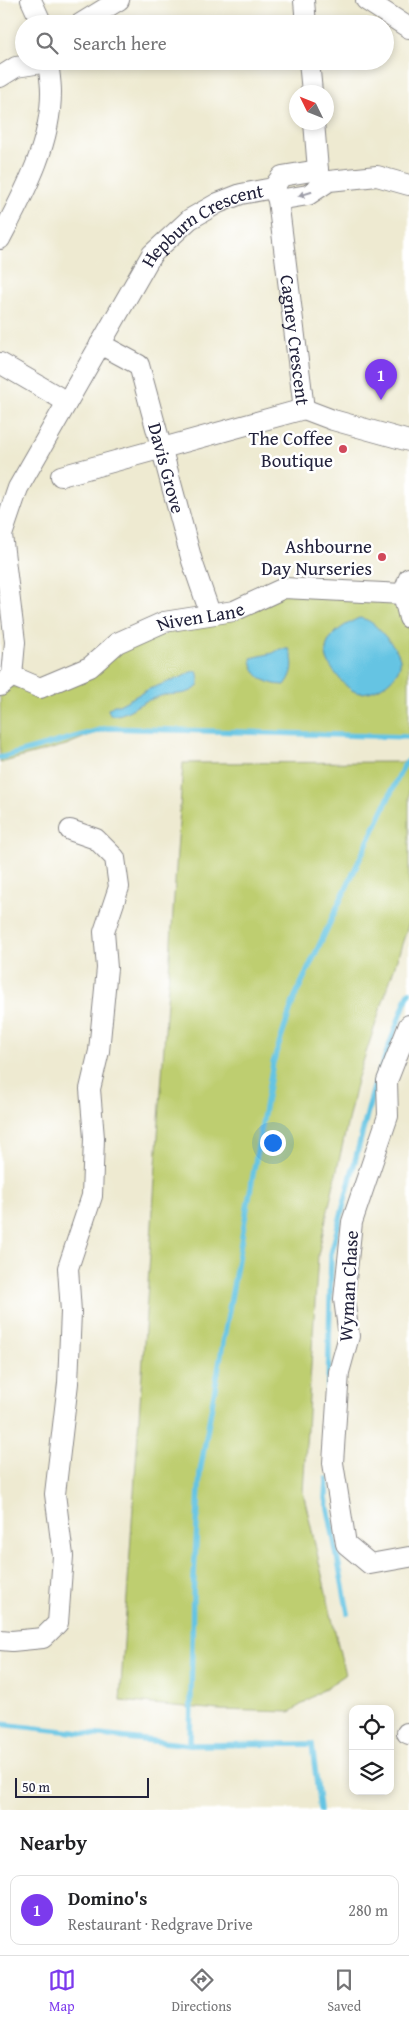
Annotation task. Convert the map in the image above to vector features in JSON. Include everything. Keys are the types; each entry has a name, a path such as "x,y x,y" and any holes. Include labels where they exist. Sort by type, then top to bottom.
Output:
{"street":[{"path":"31,0 38,15"},
{"path":"95,15 119,0"},
{"path":"295,0 305,0 306,15"},
{"path":"366,0 389,15"},
{"path":"394,18 409,28"},
{"path":"0,77 15,68"},
{"path":"0,239 30,182 48,128 51,91 49,70"},
{"path":"310,70 311,85"},
{"path":"315,130 324,176"},
{"name":"Hepburn Crescent","path":"6,681 16,642 2,535 18,488 152,254 190,219 218,203 241,194 276,194 282,176 376,176 409,185"},
{"name":"Cagney Crescent","path":"61,476 304,409 276,194"},
{"name":"Davis Grove","path":"100,344 139,365 160,449 192,561 210,613"},
{"path":"0,362 67,402"},
{"path":"304,409 333,420 408,437"},
{"path":"406,586 409,618"},
{"name":"Niven Lane","path":"6,681 40,688 90,667 117,643 164,622 210,613 234,611 284,588 406,586"},
{"path":"0,1640 12,1641 44,1638 58,1622 63,1556 55,1494 68,1383 71,1312 68,1268 92,1196 94,1138 90,1089 99,1051 107,968 104,932 119,887 115,858 96,839 70,830"},
{"name":"Wyman Chase","path":"409,1025 387,1081 388,1116 352,1222 344,1299 349,1336 339,1372 333,1462 346,1544 370,1564 409,1557"}],"green space":[{"path":"409,578 409,737 107,728 66,745 0,763 0,686 40,688 117,643 284,588 403,594"},
{"path":"409,762 409,923 357,1080 318,1255 303,1492 345,1675 290,1712 219,1710 120,1701 183,763"}],"water":[{"path":"359,618 370,621 378,628 396,649 400,659 400,666 392,679 378,689 363,693 353,691 338,677 326,656 326,648 334,634"},
{"path":"280,649 289,649 292,659 292,672 285,685 279,685 262,679 254,670 251,658 273,653"},
{"path":"197,671 199,683 191,691 162,695 120,714 110,715 108,709 114,705 119,705 149,689"}],"waterway":[{"path":"0,758 107,728 409,737"},
{"path":"190,1745 193,1595 200,1472 273,1063 294,999 403,767 409,760"},
{"path":"328,1390 331,1254 374,1087 409,992"},
{"path":"327,1479 326,1498 348,1613"},
{"path":"0,1724 190,1745 312,1744 320,1810"}],"place":[{"name":"Domino's","path":"381,400"},
{"name":"The Coffee Boutique","path":"343,449"},
{"name":"Ashbourne Day Nurseries","path":"382,557"}]}
